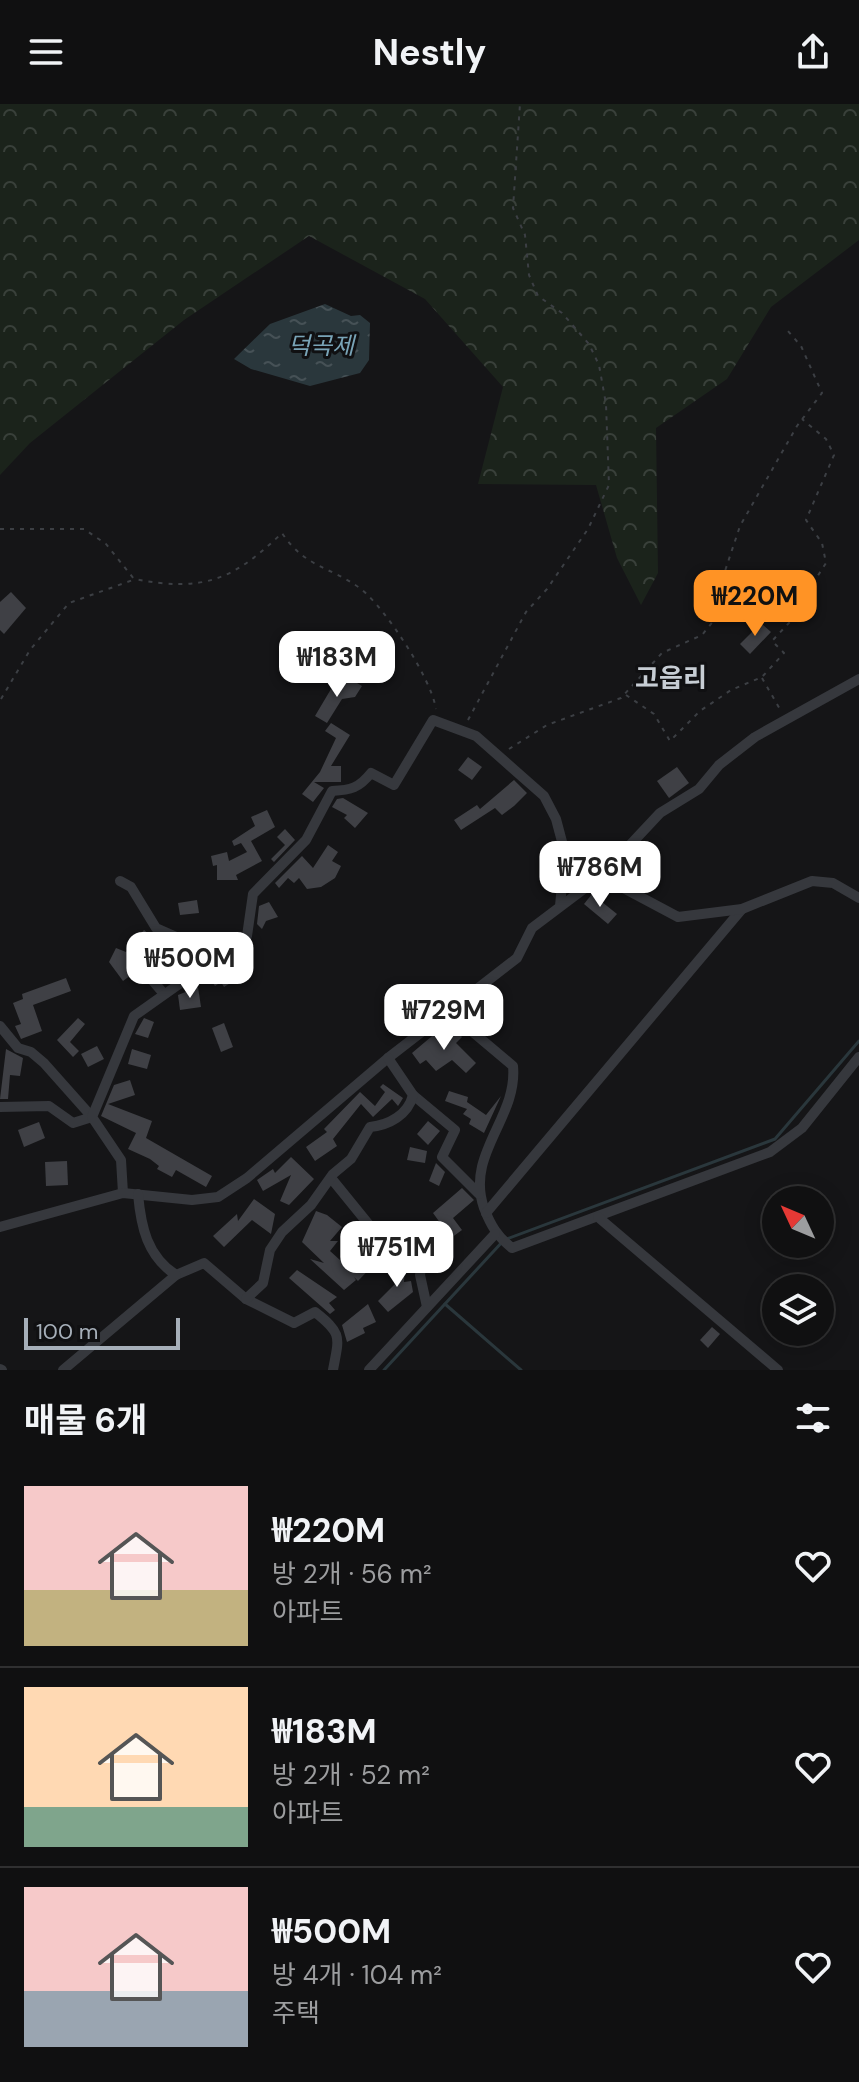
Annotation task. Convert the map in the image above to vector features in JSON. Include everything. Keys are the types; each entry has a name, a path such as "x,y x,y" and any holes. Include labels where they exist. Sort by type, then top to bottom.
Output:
{"street":[{"path":"0,1227 123,1193 192,1200 218,1197 247,1178 388,1058 517,958 532,928 601,876 660,813 699,789 719,765 785,718 859,679"},
{"path":"0,1107 49,1106 73,1123 92,1117 134,1016 247,936 253,894 306,840 332,791 351,790 362,785 371,773 394,785 433,720 476,736 502,755 544,796 556,819 565,853 560,906"},
{"path":"601,876 678,917 742,909 812,881 833,883 859,898"},
{"path":"120,881 131,887 156,928 190,943 211,960"},
{"path":"486,1213 742,909"},
{"path":"135,960 164,994"},
{"path":"449,1012 513,1066 511,1094 480,1165 479,1194 495,1234 512,1248 786,1143 859,1057"},
{"path":"0,1026 18,1048 31,1052 44,1063 92,1117 121,1160 123,1193"},
{"path":"388,1058 413,1095 455,1130 442,1157 479,1194"},
{"path":"246,1299 263,1283 270,1250 282,1232 311,1205 331,1178 351,1159 370,1127 402,1114 413,1095"},
{"path":"331,1178 396,1258 416,1258 422,1262 420,1275 427,1307"},
{"path":"138,1194 149,1246 162,1266 176,1275"},
{"path":"598,1217 778,1370"},
{"path":"369,1370 495,1234"},
{"path":"63,1370 176,1275 204,1263 246,1299 294,1323 315,1312 335,1327 339,1336 333,1370"}],"path":[{"path":"467,721 526,612 547,589 588,529 609,485 606,404 599,365 589,344 562,313 538,296 529,275 525,235 513,208 520,104"},
{"path":"502,755 547,725 624,695 662,653 702,635 719,614 733,542 802,419 822,393 801,346 787,330"},
{"path":"624,695 654,714 670,741 700,711 731,690 762,677 784,653 772,641 803,608 808,591 826,563 822,543 806,520 834,455 826,439 802,419"},
{"path":"0,529 84,529 106,544 134,579"},
{"path":"1,699 30,650 63,609 93,593 123,586 134,579 186,587 213,580 250,564 282,533 295,553 362,590 397,633 419,664 436,706 433,720"},
{"path":"762,677 785,718"}],"green space":[{"path":"0,104 859,104 859,240 771,307 727,379 656,428 658,573 641,605 617,558 596,485 478,484 503,387 425,299 309,236 184,320 30,443 0,475"}],"water":[{"name":"덕곡제","path":"325,304 351,316 360,315 370,323 369,360 360,373 310,386 251,369 234,359 270,324"}],"building":[{"path":"11,592 26,608 4,634 0,630 0,602"},
{"path":"761,623 771,632 750,654 740,644"},
{"path":"347,677 362,686 355,697 342,699 327,723 315,716 331,689 337,693"},
{"path":"331,723 350,735 331,766 341,766 341,782 314,782 324,788 313,802 302,794 320,772 336,738 325,731"},
{"path":"468,757 482,767 472,780 458,770"},
{"path":"677,767 689,783 669,798 657,781"},
{"path":"514,780 527,793 514,806 502,815 495,808 461,830 454,820 477,805 480,809"},
{"path":"343,798 368,813 355,828 344,818 347,815 332,807 337,799"},
{"path":"267,810 275,827 251,841 262,861 236,875 238,880 217,880 217,865 213,866 211,856 227,852 229,861 247,852 241,843 234,846 232,841 255,826 251,817"},
{"path":"285,829 295,840 274,862 271,859 285,845 277,837"},
{"path":"328,845 338,852 332,861 341,866 335,878 321,887 307,889 299,878 294,883 288,878 279,888 275,883 302,856 313,868"},
{"path":"592,894 617,914 608,924 584,904"},
{"path":"197,900 199,913 180,915 178,903"},
{"path":"269,902 278,917 266,921 262,929 257,924 259,906"},
{"path":"144,930 151,936 128,957 135,972 123,981 109,962 116,948 126,952"},
{"path":"178,946 185,950 160,977 147,962 166,960"},
{"path":"235,954 245,965 230,978 232,982 224,987 221,982 215,986 207,974"},
{"path":"66,978 71,991 33,1005 42,1031 21,1039 15,1026 21,1024 13,1003 23,999 22,994"},
{"path":"198,987 201,1007 180,1010 178,995"},
{"path":"78,1018 85,1024 70,1042 79,1051 73,1057 57,1040"},
{"path":"144,1018 154,1022 148,1038 135,1034"},
{"path":"224,1023 233,1047 221,1052 212,1028"},
{"path":"453,1027 462,1037 456,1043 476,1063 466,1073 452,1060 436,1071 426,1060 420,1064 412,1053 438,1031 442,1037"},
{"path":"97,1046 104,1059 88,1067 81,1054"},
{"path":"6,1049 23,1058 20,1076 10,1075 8,1099 0,1099"},
{"path":"132,1049 151,1055 147,1069 128,1064"},
{"path":"130,1080 135,1095 108,1104 152,1121 146,1138 212,1176 206,1187 176,1170 172,1177 157,1169 159,1166 150,1159 128,1149 136,1133 101,1116 114,1085"},
{"path":"383,1084 403,1098 398,1106 392,1099 373,1117 361,1104 333,1139 337,1146 315,1161 306,1147 327,1132 324,1129 360,1092 375,1106 385,1092 380,1087"},
{"path":"449,1091 468,1097 467,1102 486,1115 501,1096 484,1133 469,1124 471,1119 463,1114 467,1109 445,1101"},
{"path":"428,1121 440,1131 428,1145 417,1134"},
{"path":"39,1122 45,1138 24,1147 18,1130"},
{"path":"410,1147 427,1151 425,1163 407,1160"},
{"path":"291,1157 314,1179 289,1205 280,1201 291,1175 263,1191 257,1180 273,1169 275,1173"},
{"path":"67,1161 68,1185 46,1186 45,1162"},
{"path":"436,1163 445,1172 439,1186 429,1181"},
{"path":"462,1188 474,1200 453,1218 462,1230 451,1238 433,1213"},
{"path":"254,1199 275,1214 271,1234 252,1220 224,1247 213,1236 237,1214 238,1221"},
{"path":"316,1211 342,1227 330,1241 338,1241 330,1251 350,1269 352,1242 366,1242 365,1259 378,1260 358,1281 354,1277 356,1280 344,1290 310,1259 324,1263 302,1242"},
{"path":"389,1262 405,1266 404,1282 411,1281 413,1292 388,1312 378,1301 398,1281 396,1271 389,1270"},
{"path":"297,1270 337,1297 329,1303 335,1310 330,1314 289,1278"},
{"path":"368,1304 376,1322 363,1328 365,1333 347,1342 342,1325"},
{"path":"712,1327 720,1334 708,1348 700,1340"}],"waterway":[{"path":"384,1370 504,1240 775,1139 859,1041"},
{"path":"445,1304 521,1370"}],"district":[{"name":"고읍리","path":"671,678"}]}
